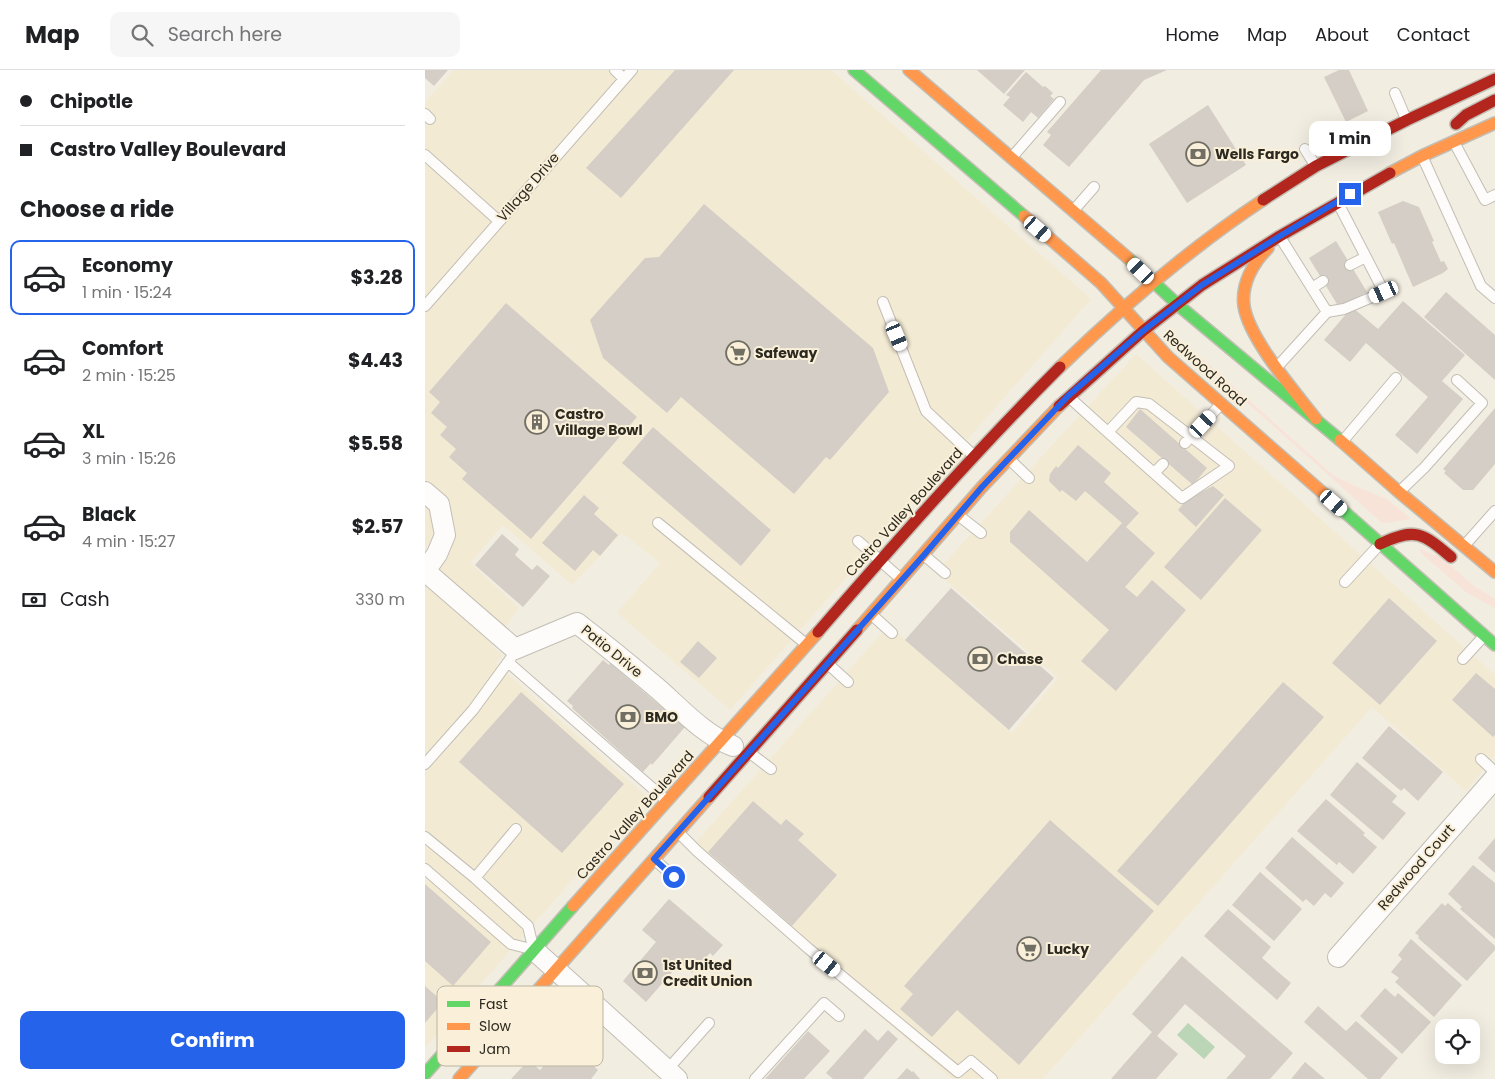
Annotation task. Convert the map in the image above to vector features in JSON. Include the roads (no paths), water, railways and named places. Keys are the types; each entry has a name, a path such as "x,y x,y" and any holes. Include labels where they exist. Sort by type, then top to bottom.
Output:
{"main road":[{"name":"Redwood Road","path":"854,70 1101,283 1124,306 1143,331 1169,357 1495,645"},
{"path":"909,70 926,80 1012,158 1129,259 1153,283 1495,572"},
{"name":"Castro Valley Boulevard","path":"502,986 881,561 908,528 1047,379 1124,306 1227,224 1316,166 1407,120 1495,79"},
{"path":"1454,141 1451,132 1455,125 1466,116 1495,100"},
{"path":"542,986 958,515 1068,396 1143,331 1202,285 1337,202 1422,156 1495,123"},
{"path":"1280,236 1263,252 1253,267 1245,284 1243,306 1252,330 1317,420"},
{"path":"1380,544 1398,534 1412,532 1429,538 1459,563"},
{"path":"1481,575 1495,572"},
{"name":"Castro Valley Boulevard","path":"425,1074 437,1060"},
{"path":"459,1079 471,1066"}],"street":[{"path":"425,492 439,504 445,535 437,554 425,571 512,656"},
{"name":"Patio Drive","path":"512,656 577,623 625,660 693,720 721,741 749,752"},
{"name":"Redwood Court","path":"1338,957 1495,778"},
{"path":"534,950 574,986"},
{"path":"603,1012 673,1074"}],"lane":[{"path":"615,70 624,79"},
{"name":"Village Drive","path":"425,306 632,70"},
{"path":"1395,93 1407,120"},
{"path":"1012,158 1060,102"},
{"path":"1454,141 1485,200 1495,195"},
{"path":"1305,149 1316,166"},
{"path":"425,155 499,221"},
{"path":"1422,156 1481,286 1495,298"},
{"path":"1073,211 1094,187"},
{"path":"1278,367 1327,312 1344,310 1384,292 1337,202"},
{"path":"1280,236 1327,312"},
{"path":"1350,265 1366,257"},
{"path":"1312,288 1323,281"},
{"path":"883,302 927,411 974,456"},
{"path":"1342,443 1396,378"},
{"path":"1399,492 1424,468 1481,403 1457,380"},
{"path":"1068,396 1108,432 1182,498 1229,466 1188,440 1149,404 1136,402 1108,432"},
{"path":"1188,440 1222,403"},
{"path":"1008,459 1029,478"},
{"path":"1154,473 1163,464"},
{"path":"1463,546 1495,511"},
{"path":"958,515 981,533"},
{"path":"658,523 807,644"},
{"path":"858,541 902,579"},
{"path":"1345,582 1380,544"},
{"path":"924,555 945,573"},
{"path":"871,614 892,632"},
{"path":"1463,659 1484,635"},
{"path":"425,764 473,710 512,656 667,801"},
{"path":"827,663 848,682"},
{"path":"749,752 771,769"},
{"path":"1481,759 1495,772"},
{"path":"475,878 516,829"},
{"path":"679,832 697,851 809,949 958,1072 971,1062 992,1079"},
{"path":"425,838 475,878 528,926 534,950 511,944 425,869"},
{"path":"654,859 674,877"},
{"path":"755,1079 824,1003 839,1016"},
{"path":"673,1074 709,1023"}],"place":[{"name":"Wells Fargo","path":"1198,154"},
{"name":"Safeway","path":"738,353"},
{"name":"Castro Village Bowl","path":"537,422"},
{"name":"Chase","path":"980,659"},
{"name":"BMO","path":"628,717"},
{"name":"Lucky","path":"1029,949"},
{"name":"1st United Credit Union","path":"645,973"}]}
